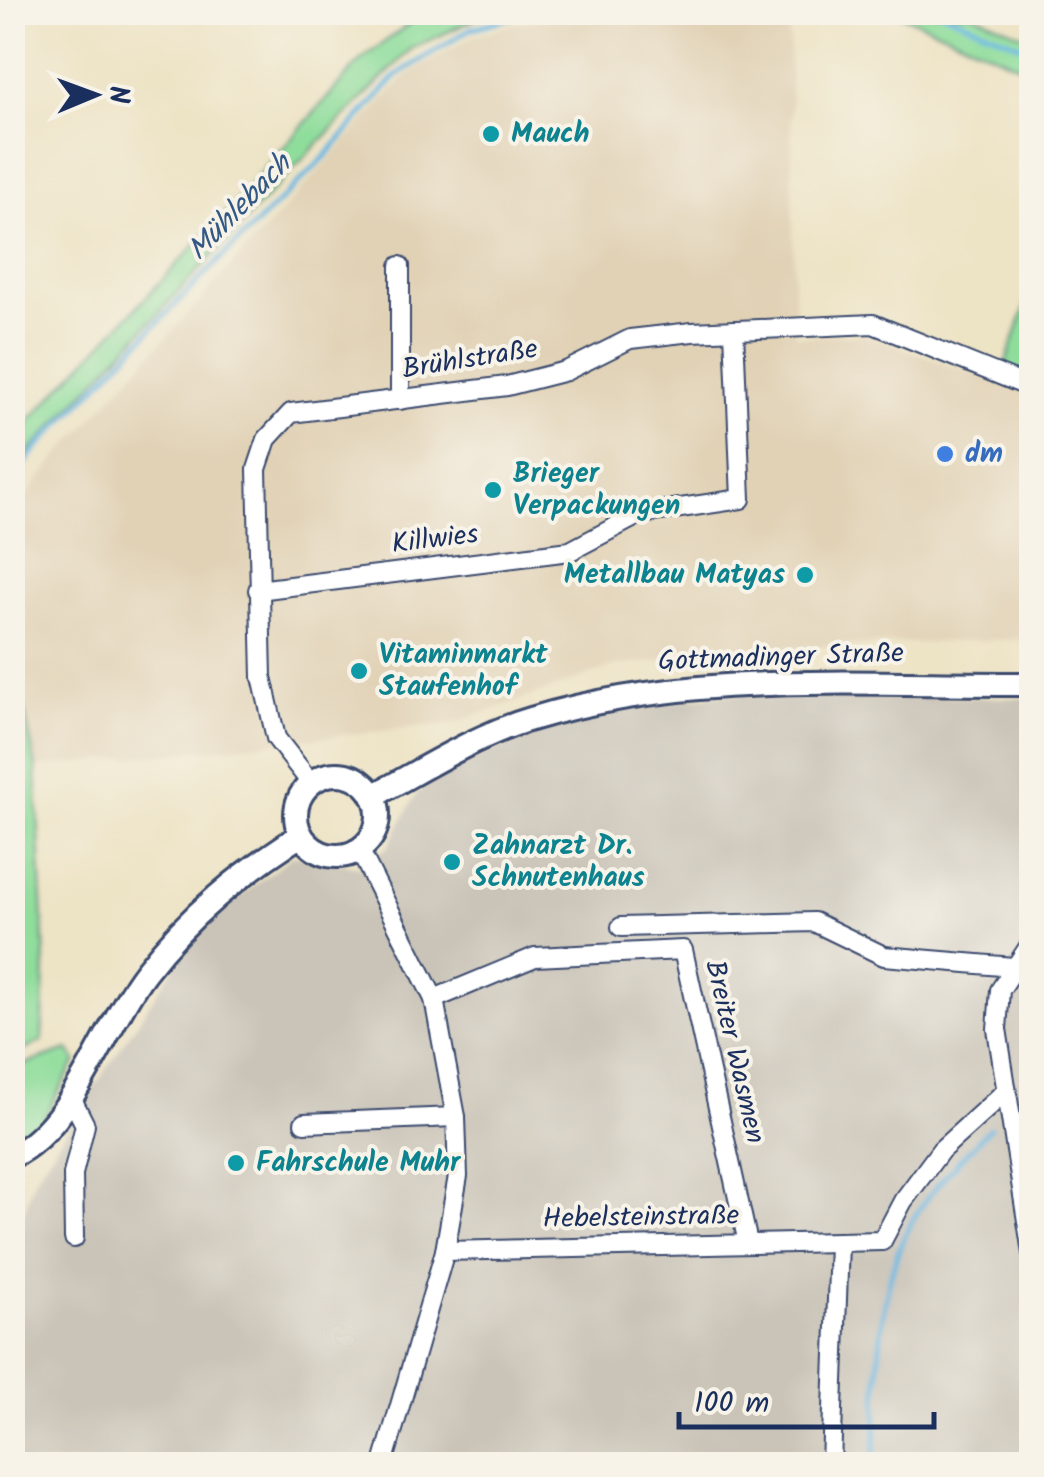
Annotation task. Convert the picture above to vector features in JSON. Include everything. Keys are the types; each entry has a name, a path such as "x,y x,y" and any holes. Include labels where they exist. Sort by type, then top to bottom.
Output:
{"main road":[{"name":"Gottmadinger Straße","path":"374,796 527,720 618,696 717,686 1032,684"},
{"path":"345,774 357,778 374,796 377,823 372,837 358,850 336,856 322,853 301,835 296,807 302,793 321,776 345,774"},
{"path":"12,1156 42,1136 58,1119 120,1009 171,940 236,879 301,835"}],"street":[{"path":"400,266 400,400"},
{"name":"Brühlstraße","path":"311,783 276,738 262,678 258,469 268,439 291,413 507,386 566,371 630,340 734,330 873,324 1032,388"},
{"name":"Killwies","path":"258,590 570,551 640,514 741,499 734,330"},
{"path":"358,850 434,999 456,1117 458,1176 445,1251 383,1464"},
{"path":"621,927 814,922 884,956 1013,967"},
{"path":"1032,942 1000,990 997,1029 1026,1185 1032,1252"},
{"name":"Breiter Wasmen","path":"434,999 535,958 684,950 748,1243"},
{"name":"Hebelsteinstraße","path":"445,1251 882,1240 903,1202 941,1150 1006,1091"},
{"path":"71,1097 85,1125 73,1174 74,1238"},
{"path":"304,1123 456,1117"},
{"path":"831,1464 839,1244"}],"shaded area":[{"path":"573,12 789,13 795,336 867,335 1031,394 1031,639 763,648 615,666 455,723 36,767 13,652 12,515 53,462 405,76 475,35"},
{"path":"727,694 1031,698 1031,1464 13,1464 12,1252 34,1179 200,928 293,855 360,867 388,847 417,793 449,769 535,732 612,709"}],"green space":[{"path":"423,13 488,13 411,49 295,167 13,469 13,438 221,218 361,60"},
{"path":"897,13 971,13 1031,38 1031,70"},
{"path":"1031,291 1031,388 1001,376"},
{"path":"12,652 36,767 45,965 42,1041 13,1056"},
{"path":"68,1050 76,1061 41,1123 13,1143 13,1068"}],"waterway":[{"name":"Mühlebach","path":"12,480 38,447 203,276 325,157 397,75 470,29 531,12"},
{"path":"941,12 1032,50"},
{"path":"874,1464 882,1320 894,1264 921,1207 990,1128"}],"place":[{"name":"Mauch","path":"491,134"},
{"name":"dm","path":"945,454"},
{"name":"Brieger Verpackungen","path":"493,490"},
{"name":"Metallbau Matyas","path":"805,575"},
{"name":"Vitaminmarkt Staufenhof","path":"359,671"},
{"name":"Zahnarzt Dr. Schnutenhaus","path":"452,862"},
{"name":"Fahrschule Muhr","path":"236,1163"}]}
